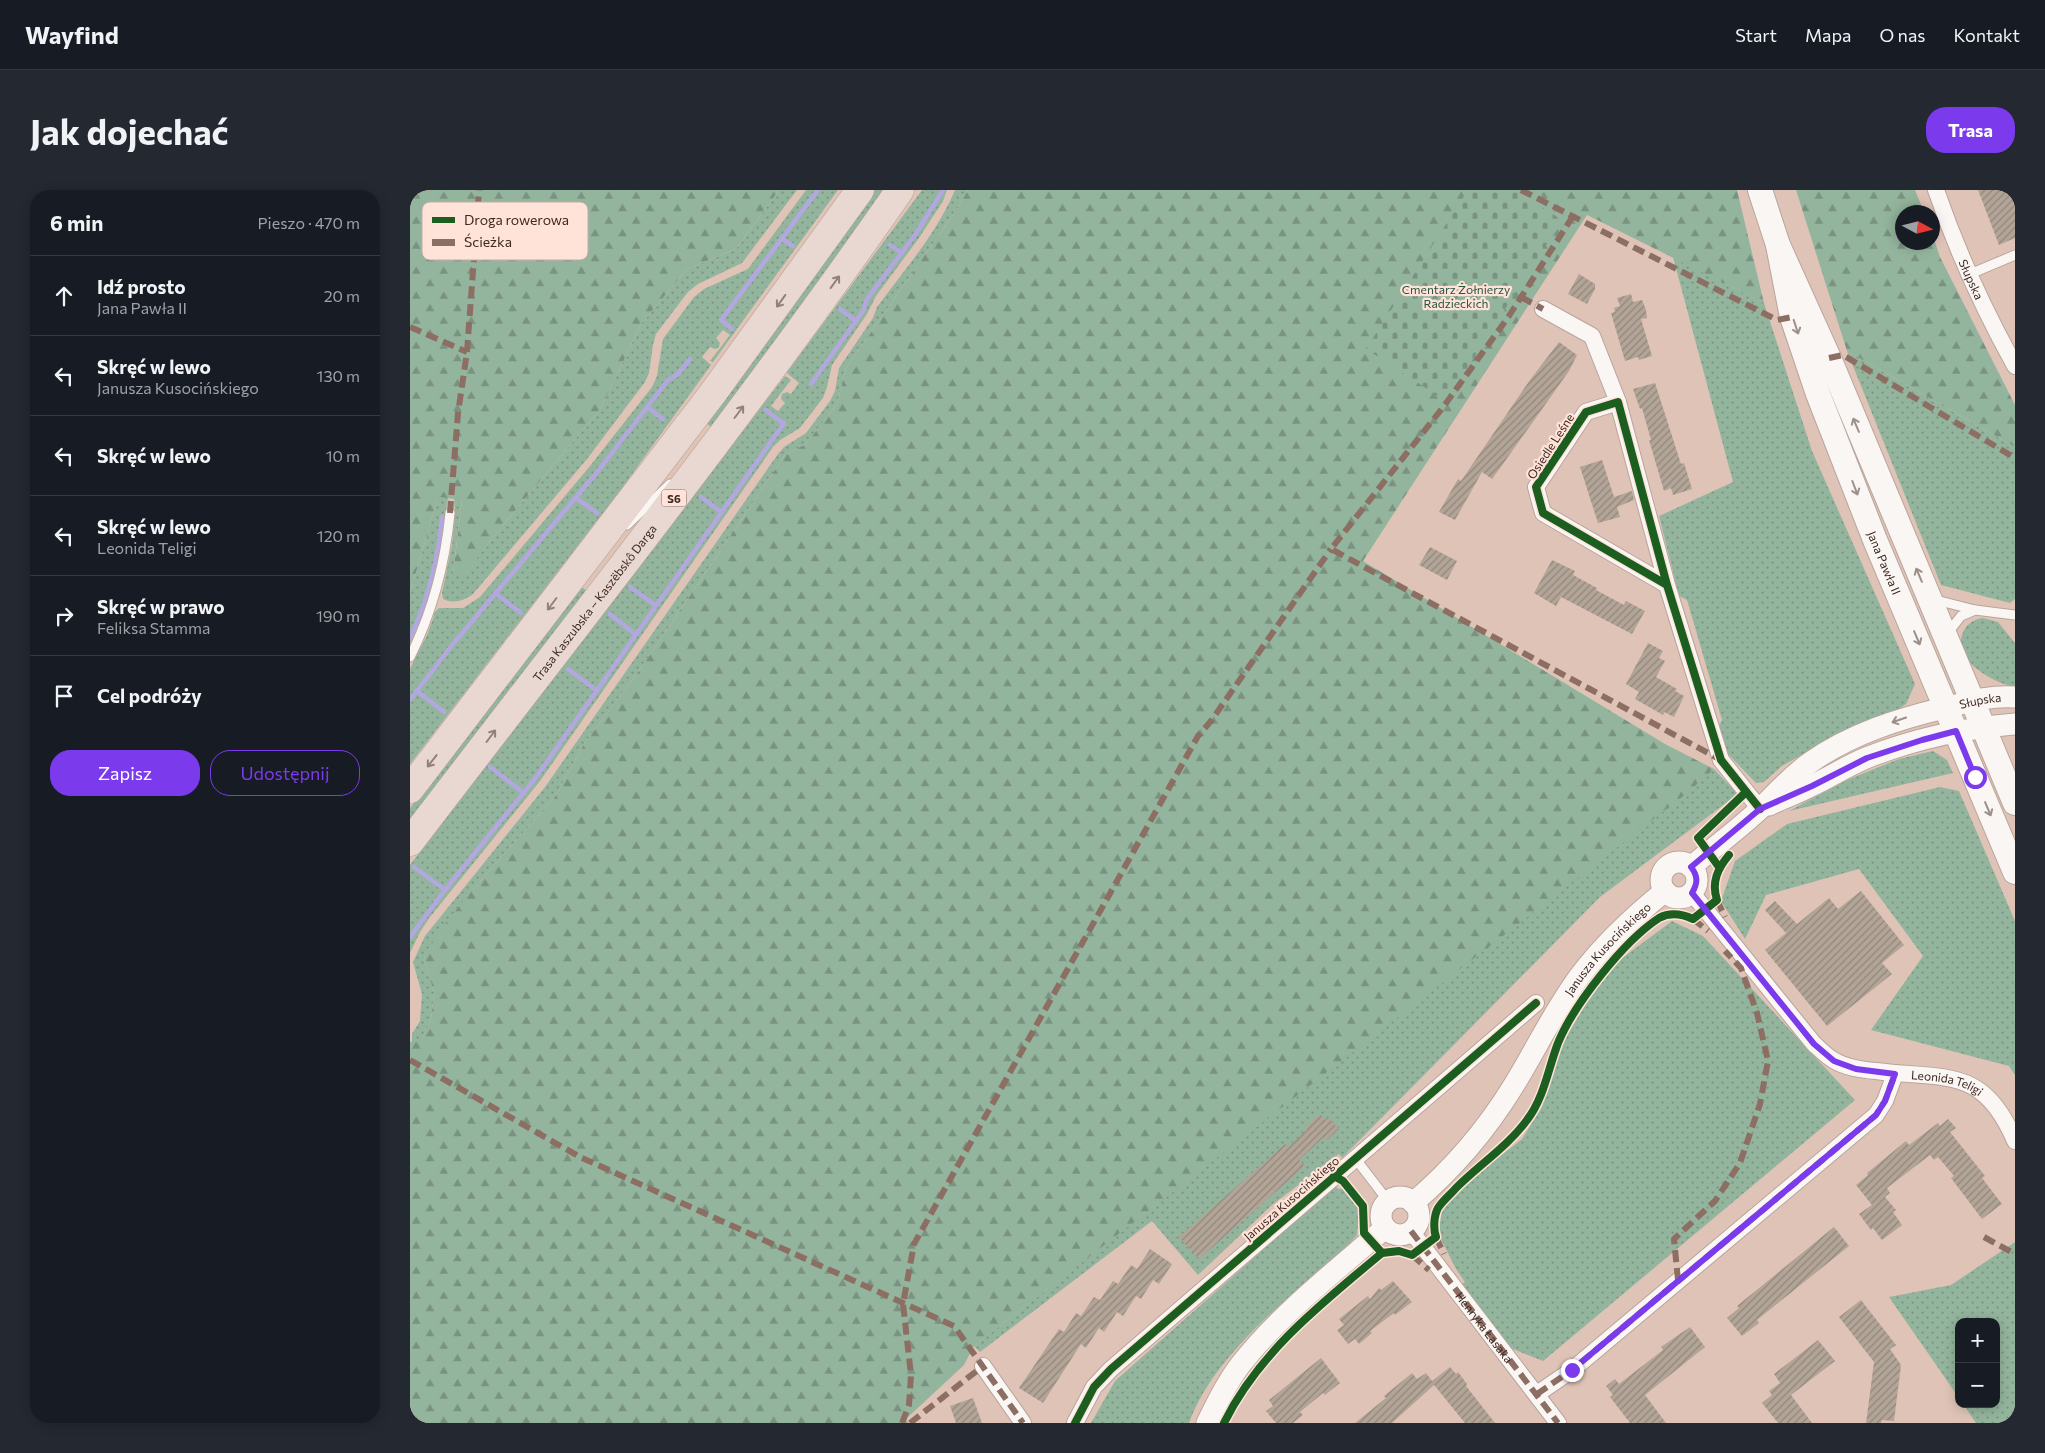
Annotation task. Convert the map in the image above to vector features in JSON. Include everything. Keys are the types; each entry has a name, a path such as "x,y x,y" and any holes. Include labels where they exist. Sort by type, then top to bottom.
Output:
{"highway":[{"name":"S6","path":"410,789 696,415 860,190"},
{"name":"Trasa Kaszubska – Kaszëbskô Darga","path":"410,842 722,434 852,259 900,190"}],"main road":[{"name":"Jana Pawła II","path":"1760,190 1778,245 1829,358 2015,803"},
{"name":"Jana Pawła II","path":"1778,245 1792,317 1818,394 1875,540 2015,872"}],"street":[{"name":"Słupska","path":"1936,190 1992,326 2015,366"},
{"path":"1542,309 1592,336 1618,402 1667,585 1721,760 1760,809"},
{"name":"Osiedle Leśne","path":"1618,402 1586,412 1536,487 1543,512 1667,585"},
{"name":"Słupska","path":"1946,708 1997,696 2015,697"},
{"path":"1691,867 1760,809 1789,779 1811,762 1840,744 1900,720 1946,708"},
{"name":"Słupska","path":"1956,731 1982,726 2015,724"},
{"path":"1760,809 1812,786 1867,758 1956,731"},
{"path":"1677,862 1691,867 1695,872 1697,880 1696,887 1692,893 1678,898 1670,896 1662,884 1665,870 1677,862"},
{"name":"Janusza Kusocińskiego","path":"1413,1203 1458,1160 1484,1130 1515,1083 1557,1010 1580,976 1614,937 1665,891"},
{"name":"Leonida Teligi","path":"1692,893 1814,1044 1834,1061 1856,1069 1954,1078 1977,1088 1999,1110 2015,1141"},
{"name":"Janusza Kusocińskiego","path":"1075,1423 1094,1387 1111,1369 1536,1003"},
{"path":"1537,1394 1572,1370 1876,1115 1885,1101 1895,1074"},
{"path":"1399,1197 1413,1203 1418,1215 1418,1221 1411,1231 1400,1235 1389,1232 1385,1228 1380,1216 1384,1205 1388,1201 1399,1197"},
{"path":"1207,1423 1220,1397 1240,1366 1259,1342 1385,1228"},
{"name":"Henryka Łasaka","path":"1411,1231 1558,1423"},
{"path":"983,1366 1023,1423"}],"lane":[{"path":"1970,274 2015,255"},
{"path":"634,531 696,415"},
{"path":"572,577 722,434"},
{"path":"410,657 436,593 446,548 450,513"},
{"path":"598,596 625,547"},
{"path":"1928,598 1975,610 2015,615"},
{"path":"1945,637 1961,616 1975,610"},
{"path":"1355,1158 1388,1201"}],"green space":[{"path":"410,190 779,190 736,249 687,269 641,324 601,408 489,542 463,577 453,573 462,500 438,497 410,593"},
{"path":"779,190 797,190 742,263 698,284 688,292 656,334 649,373 645,382 587,459 473,594 458,601 443,599 442,593 452,545 455,514 454,498 462,499 453,573 463,576 601,408 641,324 687,269 736,249"},
{"path":"806,190 838,190 713,362 710,361 730,335 723,330 716,338 720,343 719,347 715,349 710,347 702,357 711,365 622,488 410,764 410,669 427,635 434,613 439,608 463,608 480,597 590,466 652,387 657,376 663,339 694,297 704,289 748,269"},
{"path":"875,190 886,190 712,428 705,422"},
{"path":"922,190 947,190 943,201 919,238 876,296 867,314 832,365 823,398 800,428 780,440 773,447 540,781 430,917 410,953 410,865 785,376 791,380 771,406 778,411 785,403 781,399 782,394 787,392 791,394 799,383 787,373 788,371"},
{"path":"955,190 968,190 957,209 846,368 837,404 806,444 785,455 641,668 584,744 555,797 474,888 424,958 434,993 431,1020 421,1043 412,1042 412,1034 420,1021 422,994 413,962 425,936 545,787 778,454 784,447 806,433 830,401 835,391 839,368 873,318 877,307 930,236"},
{"path":"968,190 1737,190 1764,303 1587,215 1363,561 1665,744 1714,769 1682,797 974,1346 964,1365 906,1419 908,1423 410,1423 410,1042 421,1042 431,1020 434,993 424,958 440,930 474,888 555,797 584,744 641,668 785,455 806,444 837,404 846,368 957,209"},
{"name":"Cmentarz Żołnierzy Radzieckich","path":"1468,190 1515,190 1562,220 1446,401 1366,349"},
{"path":"1796,190 1915,190 1921,205 1895,205 1895,250 1938,250 2015,405 2015,447 1847,351"},
{"path":"1673,257 1764,303 1812,451 1915,684 1906,704 1892,713 1837,735 1782,766 1764,782 1756,783 1726,752 1718,728 1722,720 1687,600 1679,596 1659,516 1733,482"},
{"path":"1847,351 2015,447 2015,599 2010,603 1941,585"},
{"path":"438,497 448,498 435,576 427,603 410,644 410,593"},
{"path":"580,586 587,591 410,822 410,808"},
{"path":"1983,618 1998,622 2015,643 2015,687 1985,675 1968,660 1963,651 1961,641 1964,630 1972,622"},
{"path":"1933,751 1947,760 1953,773 1789,811 1847,780 1899,759"},
{"path":"1714,769 1738,794 1600,897 1342,1158 1339,1154 1272,1205 1198,1275 1152,1221 980,1352 974,1346"},
{"path":"1940,787 1959,791 2015,921 2015,1075 2009,1066 1871,1030 1923,956 1859,869 1766,895 1745,939 1721,901 1735,861 1787,824"},
{"path":"1672,921 1703,936 1855,1100 1543,1361 1508,1347 1462,1284 1465,1282 1456,1269 1440,1237 1439,1230 1442,1210 1472,1178 1522,1139 1542,1107 1559,1049 1590,997 1621,959"},
{"path":"1335,1186 1338,1189 1344,1189 1359,1210 1357,1235 1258,1325 1241,1343 1211,1381 1198,1402 1189,1423 1091,1423 1115,1381"},
{"path":"2015,1242 2015,1423 1976,1423 1966,1408 2000,1408 2000,1318 1955,1318 1955,1392 1889,1297 1951,1285"}],"building":[{"path":"1978,190 2015,190 2015,238 1999,245"},
{"path":"1579,274 1595,284 1595,289 1587,304 1568,294"},
{"path":"1631,294 1633,302 1642,300 1646,310 1647,318 1641,319 1652,356 1639,360 1638,357 1625,361 1611,313 1615,312 1614,308 1620,306 1617,298"},
{"path":"1559,342 1577,355 1569,371 1492,479 1482,472 1455,520 1439,512 1458,479 1461,481 1530,380"},
{"path":"1655,383 1681,464 1684,463 1692,489 1673,495 1671,488 1664,491 1642,408 1640,409 1633,389"},
{"path":"1602,460 1614,497 1632,491 1634,500 1617,507 1620,517 1598,523 1580,467"},
{"path":"1430,547 1457,561 1447,580 1419,565"},
{"path":"1552,560 1575,571 1573,575 1597,588 1596,590 1624,605 1626,601 1645,611 1632,634 1561,597 1556,606 1534,593"},
{"path":"1648,643 1663,651 1659,658 1665,661 1656,677 1677,689 1675,691 1684,696 1674,717 1664,712 1663,715 1635,699 1639,692 1626,684"},
{"path":"1861,891 1904,945 1882,963 1892,974 1827,1026 1765,950 1786,933 1765,910 1775,901 1797,924 1829,898 1838,909"},
{"path":"1320,1114 1325,1120 1328,1117 1339,1129 1327,1140 1324,1137 1299,1160 1305,1166 1199,1259 1179,1237 1285,1144 1288,1147 1307,1130 1305,1128"},
{"path":"1948,1119 1956,1128 1950,1132 1985,1176 1982,1178 2002,1204 1982,1219 1951,1178 1954,1176 1938,1157 1934,1160 1930,1155 1887,1188 1890,1193 1885,1197 1896,1210 1893,1212 1902,1225 1882,1240 1873,1228 1871,1230 1859,1214 1872,1205 1856,1185 1868,1175 1867,1173 1906,1141 1909,1145 1938,1123 1940,1126"},
{"path":"1834,1227 1849,1246 1757,1320 1759,1323 1742,1336 1727,1318 1739,1308 1737,1306"},
{"path":"1150,1249 1172,1264 1159,1284 1153,1280 1141,1299 1136,1296 1123,1316 1117,1312 1104,1332 1099,1328 1086,1348 1081,1344 1043,1403 1019,1388 1059,1329 1064,1332 1076,1313 1081,1316 1094,1297 1100,1300 1113,1281 1118,1284 1131,1265 1137,1269"},
{"path":"1393,1281 1412,1302 1370,1331 1372,1333 1359,1344 1355,1339 1348,1344 1337,1330 1344,1325 1339,1319 1368,1296 1370,1299 1379,1288 1381,1290"},
{"path":"1861,1300 1896,1345 1890,1349 1901,1365 1894,1421 1882,1420 1881,1423 1866,1423 1874,1362 1839,1317"},
{"path":"1690,1327 1705,1347 1645,1395 1666,1423 1630,1423 1610,1397 1613,1395 1606,1386 1615,1379 1619,1384 1663,1350 1661,1347"},
{"path":"1818,1340 1835,1361 1791,1395 1812,1423 1778,1423 1762,1403 1772,1395 1769,1391 1780,1383 1774,1374"},
{"path":"1321,1358 1340,1383 1325,1395 1323,1393 1300,1412 1303,1415 1293,1423 1276,1423 1266,1411 1273,1406 1269,1400"},
{"path":"1450,1367 1456,1374 1458,1372 1467,1384 1466,1386 1495,1423 1465,1423 1434,1385 1392,1423 1355,1423 1386,1398 1384,1396 1412,1373 1417,1379 1426,1373 1432,1381"},
{"path":"973,1398 982,1423 956,1423 950,1406"}],"waterway":[{"path":"732,329 721,320 818,190"},
{"path":"811,384 863,311 867,299 915,235 943,190"},
{"path":"782,239 793,246"},
{"path":"890,245 902,253"},
{"path":"840,309 856,321"},
{"path":"410,700 453,644 598,471 668,380 678,374 690,359"},
{"path":"647,407 663,419"},
{"path":"766,410 784,424"},
{"path":"410,937 445,890 537,776 784,423"},
{"path":"701,497 721,512"},
{"path":"576,498 597,513"},
{"path":"410,637 432,578 442,517"},
{"path":"630,587 655,605"},
{"path":"495,593 521,613"},
{"path":"610,614 635,634"},
{"path":"568,669 596,690"},
{"path":"417,691 444,712"},
{"path":"490,767 524,793"},
{"path":"414,867 445,890"}],"marked path":[{"path":"478,202 479,190"},
{"path":"1521,190 1777,320 1792,317"},
{"path":"1573,216 1509,316 1444,406 1331,549 1721,760"},
{"path":"450,513 458,413 467,352 474,260"},
{"path":"1521,297 1543,309"},
{"path":"410,327 467,352"},
{"path":"1829,358 1843,355 2015,458"},
{"path":"902,1423 909,1405 911,1375 903,1304 914,1244 1198,736 1211,721 1331,549"},
{"path":"1717,900 1725,917"},
{"path":"1693,919 1708,931"},
{"path":"1678,1280 1674,1239 1715,1201 1740,1163 1760,1104 1768,1061 1757,1013 1741,968 1725,951"},
{"path":"410,1060 580,1157 954,1326 1023,1423"},
{"path":"1537,1394 1572,1370 1876,1115 1885,1101 1895,1074"},
{"path":"1411,1231 1558,1423"},
{"path":"1436,1237 1444,1254"},
{"path":"1984,1237 2015,1254"},
{"path":"1412,1255 1429,1270"},
{"path":"910,1423 983,1366"}],"cycle path":[{"path":"1667,585 1543,513 1536,487 1586,412 1618,402 1667,585 1721,760 1760,809"},
{"path":"1719,867 1698,838 1746,792"},
{"path":"1224,1423 1238,1397 1255,1374 1274,1351 1315,1310 1382,1253 1399,1251 1412,1255 1436,1237 1434,1230 1435,1218 1440,1205 1511,1138 1533,1111 1542,1093 1565,1027 1601,974 1645,928 1659,918 1676,914 1693,919 1717,900 1715,881 1729,855"},
{"path":"1075,1423 1094,1387 1111,1369 1536,1003"},
{"path":"1334,1176 1343,1181 1363,1206 1364,1233 1382,1253"}],"route":[{"path":"1572,1370 1876,1115 1885,1101 1895,1074 1856,1069 1834,1061 1814,1044 1692,893 1696,887 1697,880 1695,872 1691,867 1760,809 1812,786 1846,767 1887,751 1956,731 1975,777"}]}
